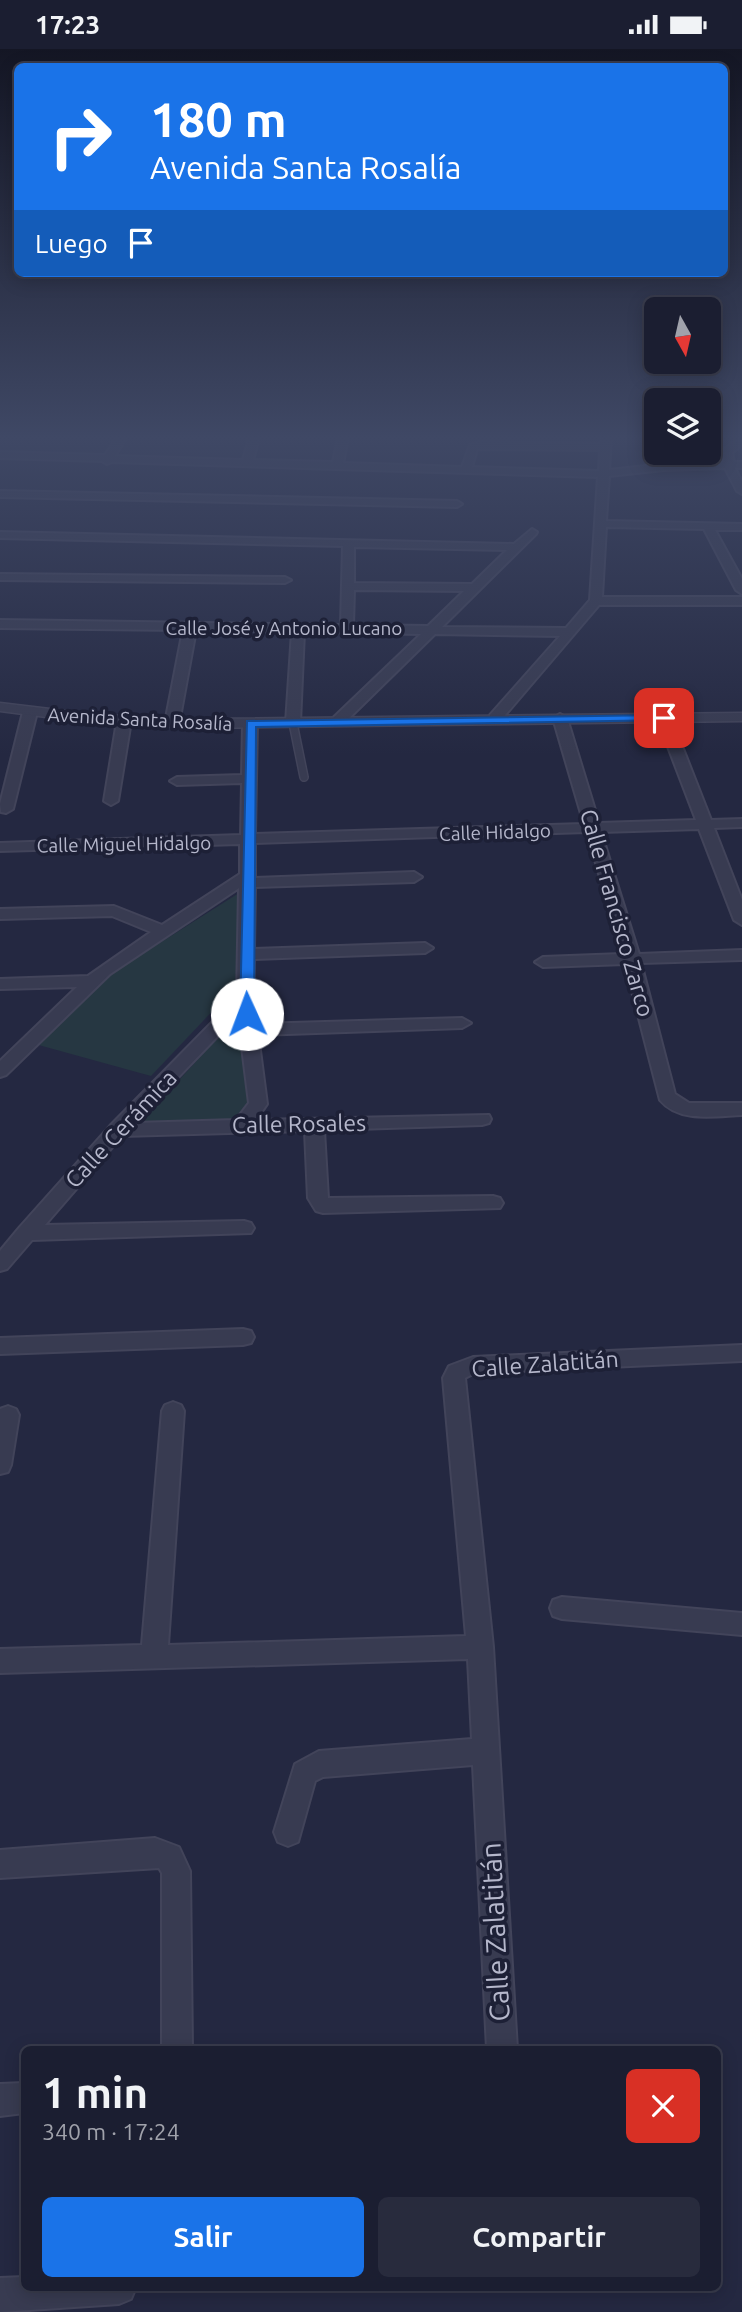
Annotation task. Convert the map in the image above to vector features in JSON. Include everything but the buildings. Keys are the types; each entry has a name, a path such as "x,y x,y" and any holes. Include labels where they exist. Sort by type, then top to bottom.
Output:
{"street":[{"path":"347,628 349,544"},
{"path":"374,544 516,547"},
{"path":"337,722 520,544"},
{"path":"495,718 596,601 599,544"},
{"path":"717,544 742,590"},
{"path":"0,577 285,579"},
{"path":"347,586 475,587"},
{"path":"596,601 742,601"},
{"name":"Calle José y Antonio Lucano","path":"0,624 569,632"},
{"path":"172,723 190,628"},
{"path":"293,723 298,629"},
{"name":"Avenida Santa Rosalía","path":"0,707 124,721 172,723 742,717"},
{"path":"6,810 30,712"},
{"name":"Calle Francisco Zarco","path":"560,718 632,959 666,1096 674,1106 688,1109 742,1108"},
{"path":"664,718 742,920"},
{"path":"111,801 124,721"},
{"path":"243,1124 258,1104 245,998 250,724"},
{"path":"177,781 250,779"},
{"name":"Calle Hidalgo","path":"248,841 742,823"},
{"name":"Calle Miguel Hidalgo","path":"0,847 248,841"},
{"path":"2,1066 104,970 248,879 414,877"},
{"path":"0,914 114,911 163,931"},
{"path":"246,954 425,948"},
{"path":"543,962 742,954"},
{"path":"0,983 92,981"},
{"name":"Calle Cerámica","path":"0,1263 117,1130 245,998"},
{"path":"249,1030 462,1023"},
{"name":"Calle Rosales","path":"117,1130 243,1124 482,1119"},
{"path":"314,1124 318,1198 323,1206 493,1203"},
{"path":"26,1233 244,1228"},
{"path":"0,1346 243,1338"},
{"name":"Calle Zalatitán","path":"502,2046 480,1647 453,1384 457,1372 473,1366 742,1353"},
{"path":"154,1657 173,1411"},
{"path":"0,1465 8,1415"},
{"path":"562,1608 742,1624"},
{"path":"0,1661 480,1647"},
{"path":"288,1832 304,1773 320,1764 486,1751"},
{"path":"0,1864 155,1851 169,1857 176,1871 177,2046"},
{"path":"0,2100 21,2098"},
{"path":"0,2295 59,2291"}],"lane":[{"path":"293,723 304,777"}],"shaded area":[{"path":"239,893 239,983 151,1076 35,1044 106,977"},
{"path":"243,1010 255,1104 240,1123 139,1124"}],"route":[{"path":"247,1014 245,998 250,724 495,718 664,718"}]}
